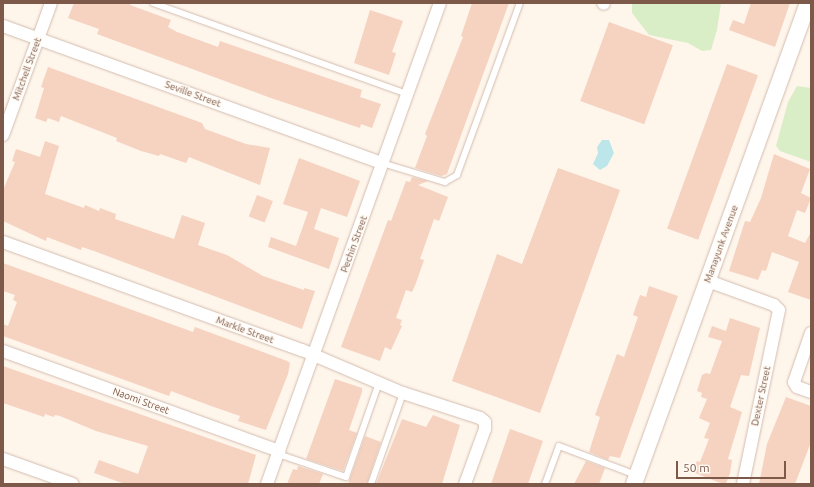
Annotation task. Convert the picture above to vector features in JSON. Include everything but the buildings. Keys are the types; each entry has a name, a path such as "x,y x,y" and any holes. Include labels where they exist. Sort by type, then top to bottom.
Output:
{"street":[{"name":"Mitchell Street","path":"3,135 51,3"},
{"name":"Pechin Street","path":"267,484 440,3"},
{"name":"Manayunk Avenue","path":"636,480 808,3"},
{"name":"Seville Street","path":"3,26 382,163"},
{"name":"Markle Street","path":"3,242 314,356 403,392 473,415 485,422 465,484"},
{"name":"Dexter Street","path":"708,281 778,308 743,484"},
{"path":"811,333 795,378 795,384 811,392"},
{"name":"Naomi Street","path":"3,351 278,452"},
{"path":"3,459 73,484"}],"lane":[{"path":"153,3 407,94"},
{"path":"382,163 445,182 457,175 520,3"},
{"path":"278,452 345,481 379,383"},
{"path":"371,484 403,392"},
{"path":"545,484 559,446 636,480"}],"green space":[{"path":"632,3 721,3 717,30 711,50 702,51 688,43 649,35 632,13"},
{"path":"797,86 811,88 811,162 780,151 776,146 788,102"}],"water":[{"path":"602,140 609,140 614,153 607,166 600,170 593,164 598,153 597,147"}]}
